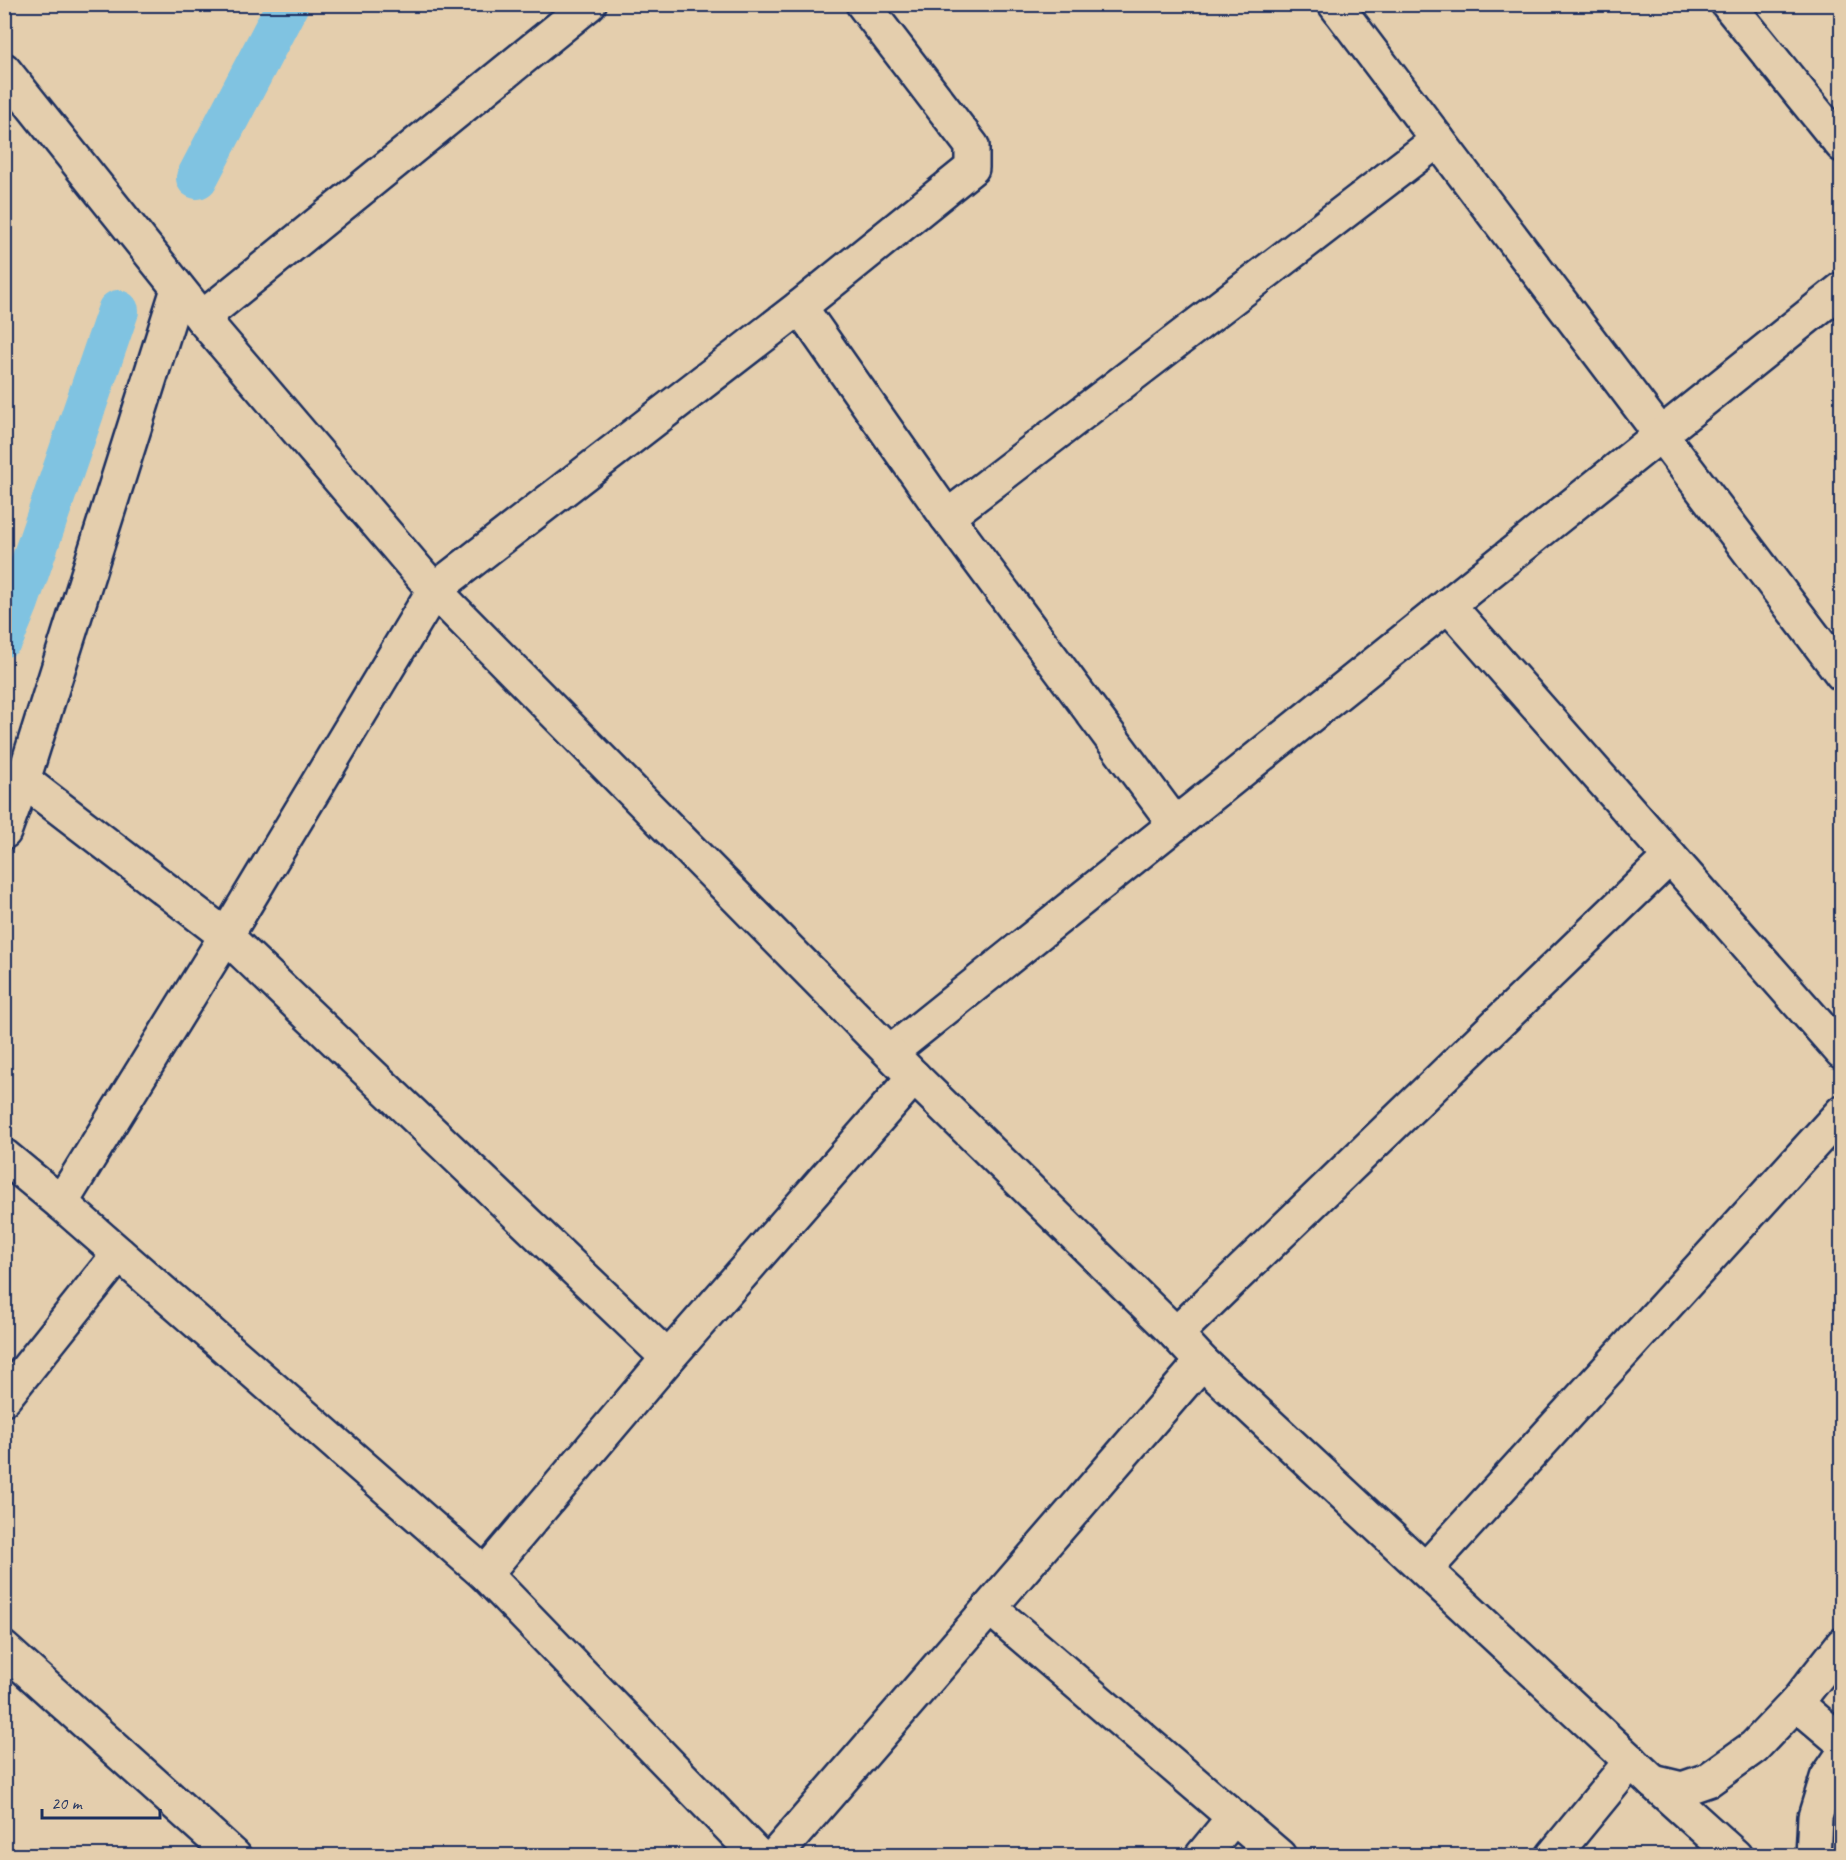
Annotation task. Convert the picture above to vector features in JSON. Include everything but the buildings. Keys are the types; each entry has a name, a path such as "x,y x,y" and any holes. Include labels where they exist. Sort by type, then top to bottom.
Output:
{"street":[{"path":"201,318 589,4"},
{"path":"61,1203 226,936 434,590 800,307 972,168 972,146 863,4"},
{"path":"1335,4 1842,674"},
{"path":"1728,4 1842,146"},
{"path":"4,70 201,318 434,590 914,1077 1202,1362 1735,1856"},
{"path":"947,517 1438,140"},
{"path":"4,832 23,780 178,289"},
{"path":"891,1052 1842,289"},
{"path":"800,307 947,517 1175,824"},
{"path":"1448,605 1842,1052"},
{"path":"23,780 226,936 668,1358"},
{"path":"1176,1334 1670,856"},
{"path":"485,1574 668,1358 914,1077"},
{"path":"1426,1569 1842,1112"},
{"path":"4,1156 61,1203 485,1574 758,1856"},
{"path":"4,1398 119,1254"},
{"path":"775,1856 1202,1362"},
{"path":"990,1608 1279,1856"},
{"path":"1642,1772 1682,1789 1707,1780 1754,1747 1796,1703 1842,1645"},
{"path":"4,1649 96,1729 234,1856"},
{"path":"1796,1703 1842,1742"},
{"path":"1813,1856 1815,1817 1827,1778 1842,1755"},
{"path":"1554,1856 1642,1772"},
{"path":"1202,1856 1234,1817"}],"waterway":[{"path":"197,178 288,4"},
{"path":"4,636 18,602 118,311"}]}
